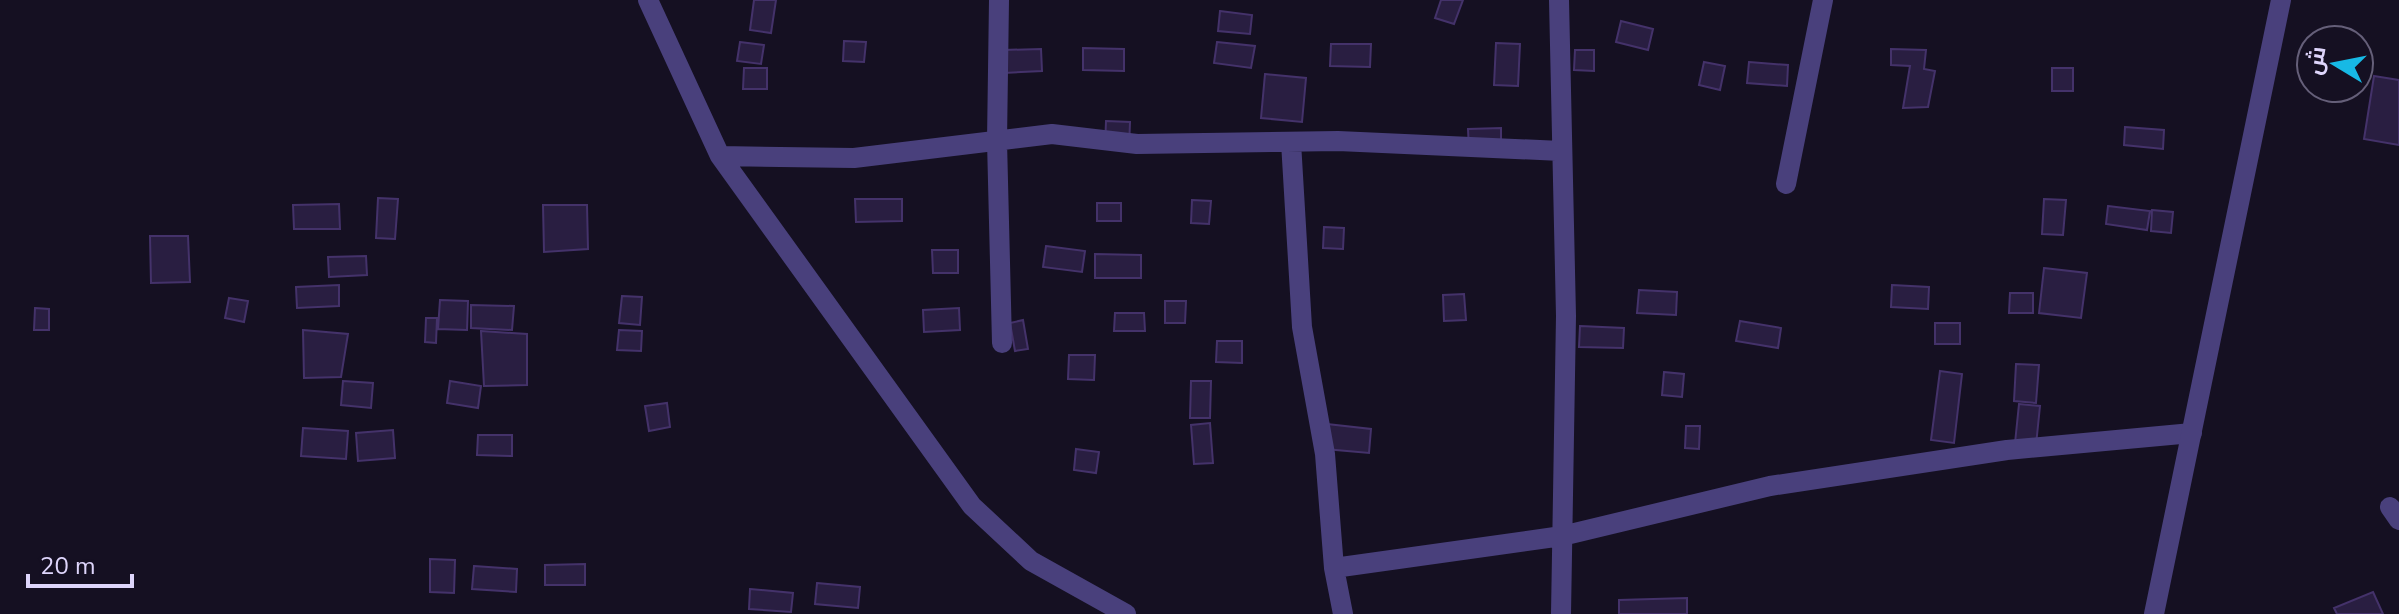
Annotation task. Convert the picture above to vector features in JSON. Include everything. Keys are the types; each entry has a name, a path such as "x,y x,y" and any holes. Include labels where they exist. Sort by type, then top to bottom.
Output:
{"street":[{"path":"648,0 720,156 972,506 1031,561 1126,614"},
{"path":"999,0 997,141 1002,343"},
{"path":"1559,0 1566,316 1561,614"},
{"path":"1786,184 1823,0"},
{"path":"2154,614 2281,0"},
{"path":"720,156 854,158 1052,134 1137,144 1291,142 1561,151"},
{"path":"1291,142 1302,327 1325,454 1334,568 1343,614"},
{"path":"1334,568 1562,536 1770,486 2007,450 2192,433"}],"building":[{"path":"754,0 776,0 771,33 750,30"},
{"path":"1441,0 1463,0 1454,24 1435,18"},
{"path":"1220,11 1252,15 1250,34 1218,31"},
{"path":"1621,21 1653,29 1648,50 1616,42"},
{"path":"844,41 866,42 864,62 843,61"},
{"path":"740,42 764,45 761,64 737,61"},
{"path":"1217,42 1255,46 1251,68 1214,63"},
{"path":"1496,43 1520,44 1518,86 1494,85"},
{"path":"1331,44 1371,44 1370,67 1330,66"},
{"path":"1083,48 1124,49 1124,71 1083,70"},
{"path":"1041,49 1042,71 1004,73 1003,50"},
{"path":"1891,49 1926,50 1924,69 1935,71 1928,107 1903,108 1910,66 1891,65"},
{"path":"1575,50 1594,50 1594,71 1574,70"},
{"path":"1704,62 1725,66 1720,90 1699,85"},
{"path":"1749,62 1788,65 1787,86 1747,83"},
{"path":"744,68 767,68 767,89 743,89"},
{"path":"2052,68 2073,68 2073,91 2052,91"},
{"path":"1265,74 1306,78 1302,122 1261,118"},
{"path":"2375,76 2399,80 2399,145 2364,139 2370,104 2375,104"},
{"path":"1106,121 1130,122 1129,148 1105,147"},
{"path":"2125,127 2164,130 2163,149 2124,145"},
{"path":"1501,128 1501,150 1469,151 1468,129"},
{"path":"378,198 398,199 395,239 376,238"},
{"path":"855,199 902,199 902,221 856,222"},
{"path":"2044,199 2066,200 2063,235 2042,234"},
{"path":"1192,200 1211,201 1209,224 1191,223"},
{"path":"1097,203 1121,203 1121,221 1097,221"},
{"path":"339,204 340,229 294,229 293,205"},
{"path":"543,205 587,205 588,249 544,252"},
{"path":"2108,206 2150,211 2147,230 2106,224"},
{"path":"2152,210 2173,212 2171,233 2151,231"},
{"path":"1324,227 1344,228 1343,249 1323,248"},
{"path":"150,236 188,236 190,282 151,283"},
{"path":"1046,246 1085,251 1082,272 1043,267"},
{"path":"932,250 958,250 958,273 933,273"},
{"path":"1095,254 1141,255 1141,278 1095,278"},
{"path":"366,256 367,275 329,277 328,257"},
{"path":"2044,268 2087,273 2081,318 2039,313"},
{"path":"339,285 339,306 297,308 296,287"},
{"path":"1892,285 1929,287 1928,309 1891,307"},
{"path":"1639,290 1677,292 1676,315 1637,313"},
{"path":"2010,293 2033,293 2033,313 2009,313"},
{"path":"1464,294 1466,320 1444,321 1443,295"},
{"path":"622,296 642,297 640,325 619,323"},
{"path":"229,298 248,301 244,322 225,318"},
{"path":"440,300 468,301 467,330 438,329"},
{"path":"1165,301 1186,301 1185,323 1165,323"},
{"path":"471,305 514,306 512,330 471,328"},
{"path":"35,308 49,309 49,330 34,330"},
{"path":"959,308 960,330 924,332 923,310"},
{"path":"1115,313 1144,313 1145,331 1114,331"},
{"path":"426,318 437,318 436,343 425,342"},
{"path":"1023,320 1028,349 1015,351 1010,323"},
{"path":"1740,321 1781,328 1778,348 1736,341"},
{"path":"1935,323 1960,323 1960,344 1935,344"},
{"path":"1580,326 1624,328 1623,348 1579,347"},
{"path":"303,330 348,334 341,377 304,378"},
{"path":"619,330 642,331 641,351 617,350"},
{"path":"481,331 527,334 527,385 484,386"},
{"path":"1217,341 1242,341 1242,363 1216,362"},
{"path":"1069,355 1095,355 1094,380 1068,379"},
{"path":"2016,364 2039,365 2036,403 2014,401"},
{"path":"1940,371 1962,374 1954,443 1931,440"},
{"path":"1664,372 1684,374 1682,397 1662,395"},
{"path":"343,381 373,383 371,408 341,405"},
{"path":"450,381 481,386 478,408 447,403"},
{"path":"1191,381 1211,381 1210,418 1190,418"},
{"path":"667,403 670,427 649,431 645,406"},
{"path":"2019,404 2040,406 2036,445 2015,443"},
{"path":"1210,423 1213,463 1194,464 1191,425"},
{"path":"1327,424 1371,429 1369,453 1325,449"},
{"path":"1686,426 1700,426 1699,449 1685,448"},
{"path":"303,428 348,431 346,459 301,456"},
{"path":"393,430 395,458 358,461 356,433"},
{"path":"478,435 512,435 512,456 477,455"},
{"path":"1076,449 1099,452 1096,473 1074,470"},
{"path":"430,559 455,560 454,593 430,592"},
{"path":"585,564 585,585 545,585 545,565"},
{"path":"474,566 517,569 516,592 472,589"},
{"path":"817,583 860,587 858,608 815,604"},
{"path":"750,589 793,593 791,612 749,609"},
{"path":"2373,592 2383,614 2337,614 2334,608"},
{"path":"1687,598 1687,614 1619,614 1619,600"}]}
